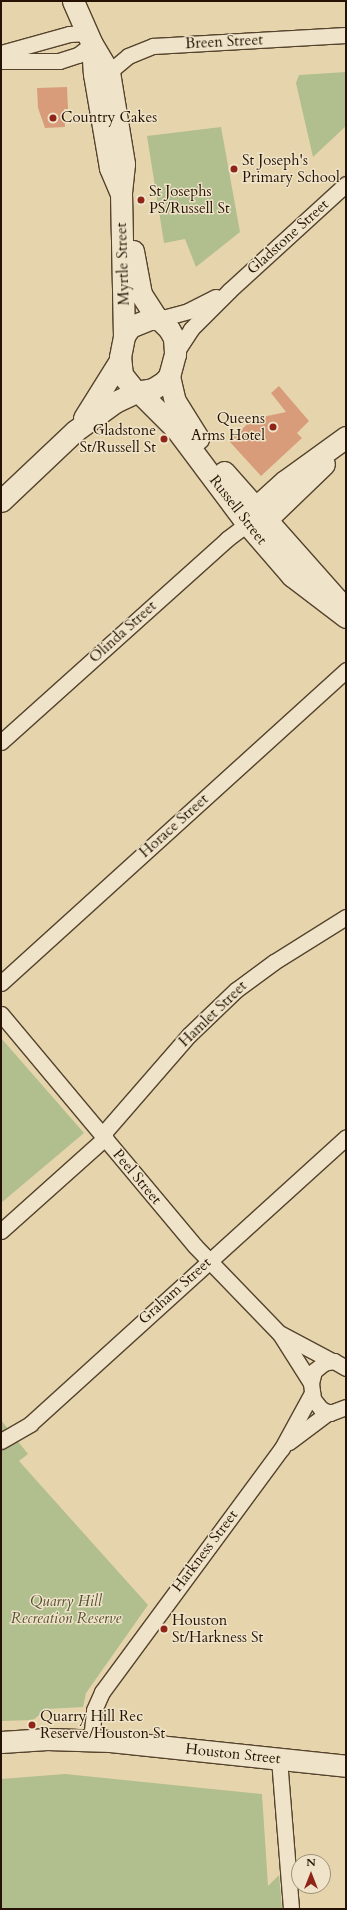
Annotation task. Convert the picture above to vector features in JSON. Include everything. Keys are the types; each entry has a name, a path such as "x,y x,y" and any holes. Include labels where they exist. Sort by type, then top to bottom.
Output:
{"main road":[{"name":"Myrtle Street","path":"73,1 109,72 124,164 121,193 124,336"},
{"name":"Myrtle Street","path":"91,38 94,74 110,168 121,193 141,294 158,319"},
{"path":"1,501 75,431 116,402 138,392 153,389 168,376 175,354 172,333 158,319 137,322 124,336 119,362 104,389 75,431"},
{"path":"119,362 122,375 138,392"},
{"name":"Russell Street","path":"168,376 176,401 195,434 257,516 292,576 346,617"},
{"name":"Russell Street","path":"138,392 176,429 346,609"},
{"name":"Olinda Street","path":"257,516 285,481 346,437"},
{"name":"Olinda Street","path":"257,516 304,485 346,440"},
{"name":"Houston Street","path":"1,1742 91,1740 346,1766"}],"street":[{"path":"1,53 69,34 91,38 78,55 59,61 1,61"},
{"name":"Breen Street","path":"109,72 128,56 153,46 346,36"},
{"name":"Gladstone Street","path":"175,354 191,329 230,290 346,184"},
{"name":"Gladstone Street","path":"158,319 201,306 230,290"},
{"name":"Olinda Street","path":"1,742 227,538 257,516"},
{"name":"Horace Street","path":"1,982 346,670"},
{"name":"Hamlet Street","path":"1,1231 103,1137 189,1034 236,990 268,966 346,917"},
{"name":"Peel Street","path":"1,1014 208,1260 280,1334 311,1388 316,1405 329,1413"},
{"name":"Graham Street","path":"1,1441 30,1424 208,1260 346,1137"},
{"name":"Peel Street","path":"280,1334 339,1361"},
{"name":"Harkness Street","path":"91,1740 94,1710 102,1692 282,1448 311,1388 319,1367 339,1361"},
{"name":"Harkness Street","path":"282,1448 329,1413 339,1412 346,1407"},
{"path":"329,1413 346,1421"},
{"path":"279,1759 291,1909"}],"green space":[{"path":"346,72 346,126 313,157 296,83 299,75"},
{"path":"221,127 240,232 196,267 185,239 164,243 147,136"},
{"path":"1,1038 84,1133 1,1203"},
{"name":"Quarry Hill Recreation Reserve","path":"1,1420 28,1454 19,1461 148,1605 86,1693 83,1707 47,1709 33,1720 1,1721"},
{"path":"65,1774 262,1794 268,1886 279,1875 282,1909 1,1909 1,1779"}],"building":[{"name":"Country Cakes","path":"67,87 68,109 64,109 65,127 45,128 38,108 37,88"},
{"name":"Queens Arms Hotel","path":"279,386 309,421 297,433 302,438 261,476 229,441 253,419 286,412 271,393"}],"place":[{"name":"Country Cakes","path":"53,118"},
{"name":"St Joseph's Primary School","path":"234,169"},
{"name":"St Josephs PS/Russell St","path":"141,200"},
{"name":"Queens Arms Hotel","path":"273,427"},
{"name":"Gladstone St/Russell St","path":"164,439"},
{"name":"Houston St/Harkness St","path":"164,1629"},
{"name":"Quarry Hill Rec Reserve/Houston St","path":"32,1725"}]}
